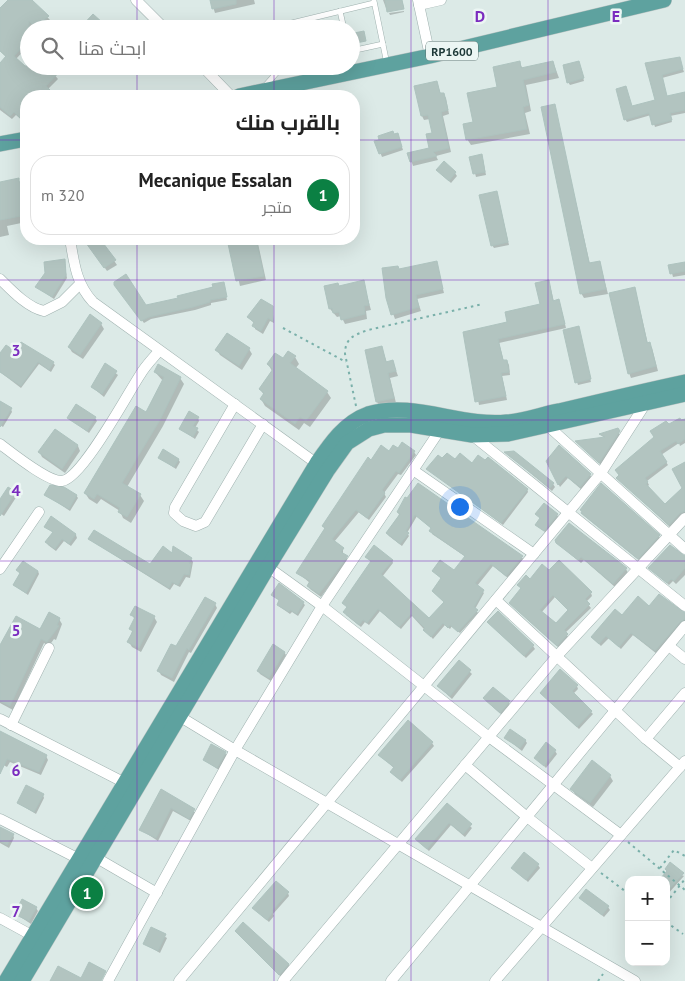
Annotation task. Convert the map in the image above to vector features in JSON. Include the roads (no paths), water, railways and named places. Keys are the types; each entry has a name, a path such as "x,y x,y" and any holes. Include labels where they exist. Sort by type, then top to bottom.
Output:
{"main road":[{"name":"RP1600","path":"360,71 430,56 664,0"},
{"name":"RP1600","path":"269,90 340,75"},
{"path":"0,144 20,140"},
{"path":"22,981 95,857 131,786 322,467 348,443 369,429 384,424 397,424 472,435 508,434 646,404 679,389"},
{"path":"174,713 268,567 322,467 330,443 359,418 380,411 396,410 459,420 506,423 679,389"},
{"path":"6,981 79,859 131,786"}],"street":[{"path":"136,0 155,20"},
{"path":"430,56 418,2 441,0"},
{"path":"211,75 225,90"},
{"path":"71,245 80,284 93,302 322,467"},
{"path":"0,279 34,307 44,310 62,302 80,284"},
{"path":"0,444 42,473 56,480 68,478 82,465 101,439 142,372 159,350"},
{"path":"235,404 175,506 174,513 178,518 196,526 205,522 263,424"},
{"path":"179,981 601,473 646,404"},
{"path":"548,426 685,549"},
{"path":"108,981 235,750 322,606 440,430"},
{"path":"472,435 636,569 685,606"},
{"path":"412,470 534,554"},
{"path":"0,569 39,512"},
{"path":"285,980 398,843 557,656 685,518"},
{"path":"268,567 322,606 488,737 621,835"},
{"path":"495,981 682,764 646,739 496,600"},
{"path":"391,981 685,626"},
{"path":"669,646 685,660"},
{"path":"11,725 49,648"},
{"path":"646,739 685,693"},
{"path":"174,713 635,981"},
{"path":"0,719 131,786"},
{"path":"465,765 526,817 592,867"},
{"path":"0,819 79,859"},
{"path":"95,857 157,893"},
{"path":"0,918 33,936"}],"lane":[{"path":"304,20 374,2 387,65"},
{"path":"340,11 342,20"},
{"path":"360,49 383,44"},
{"path":"262,90 275,75"}],"place":[{"name":"Mecanique Essalan","path":"87,893"}]}
